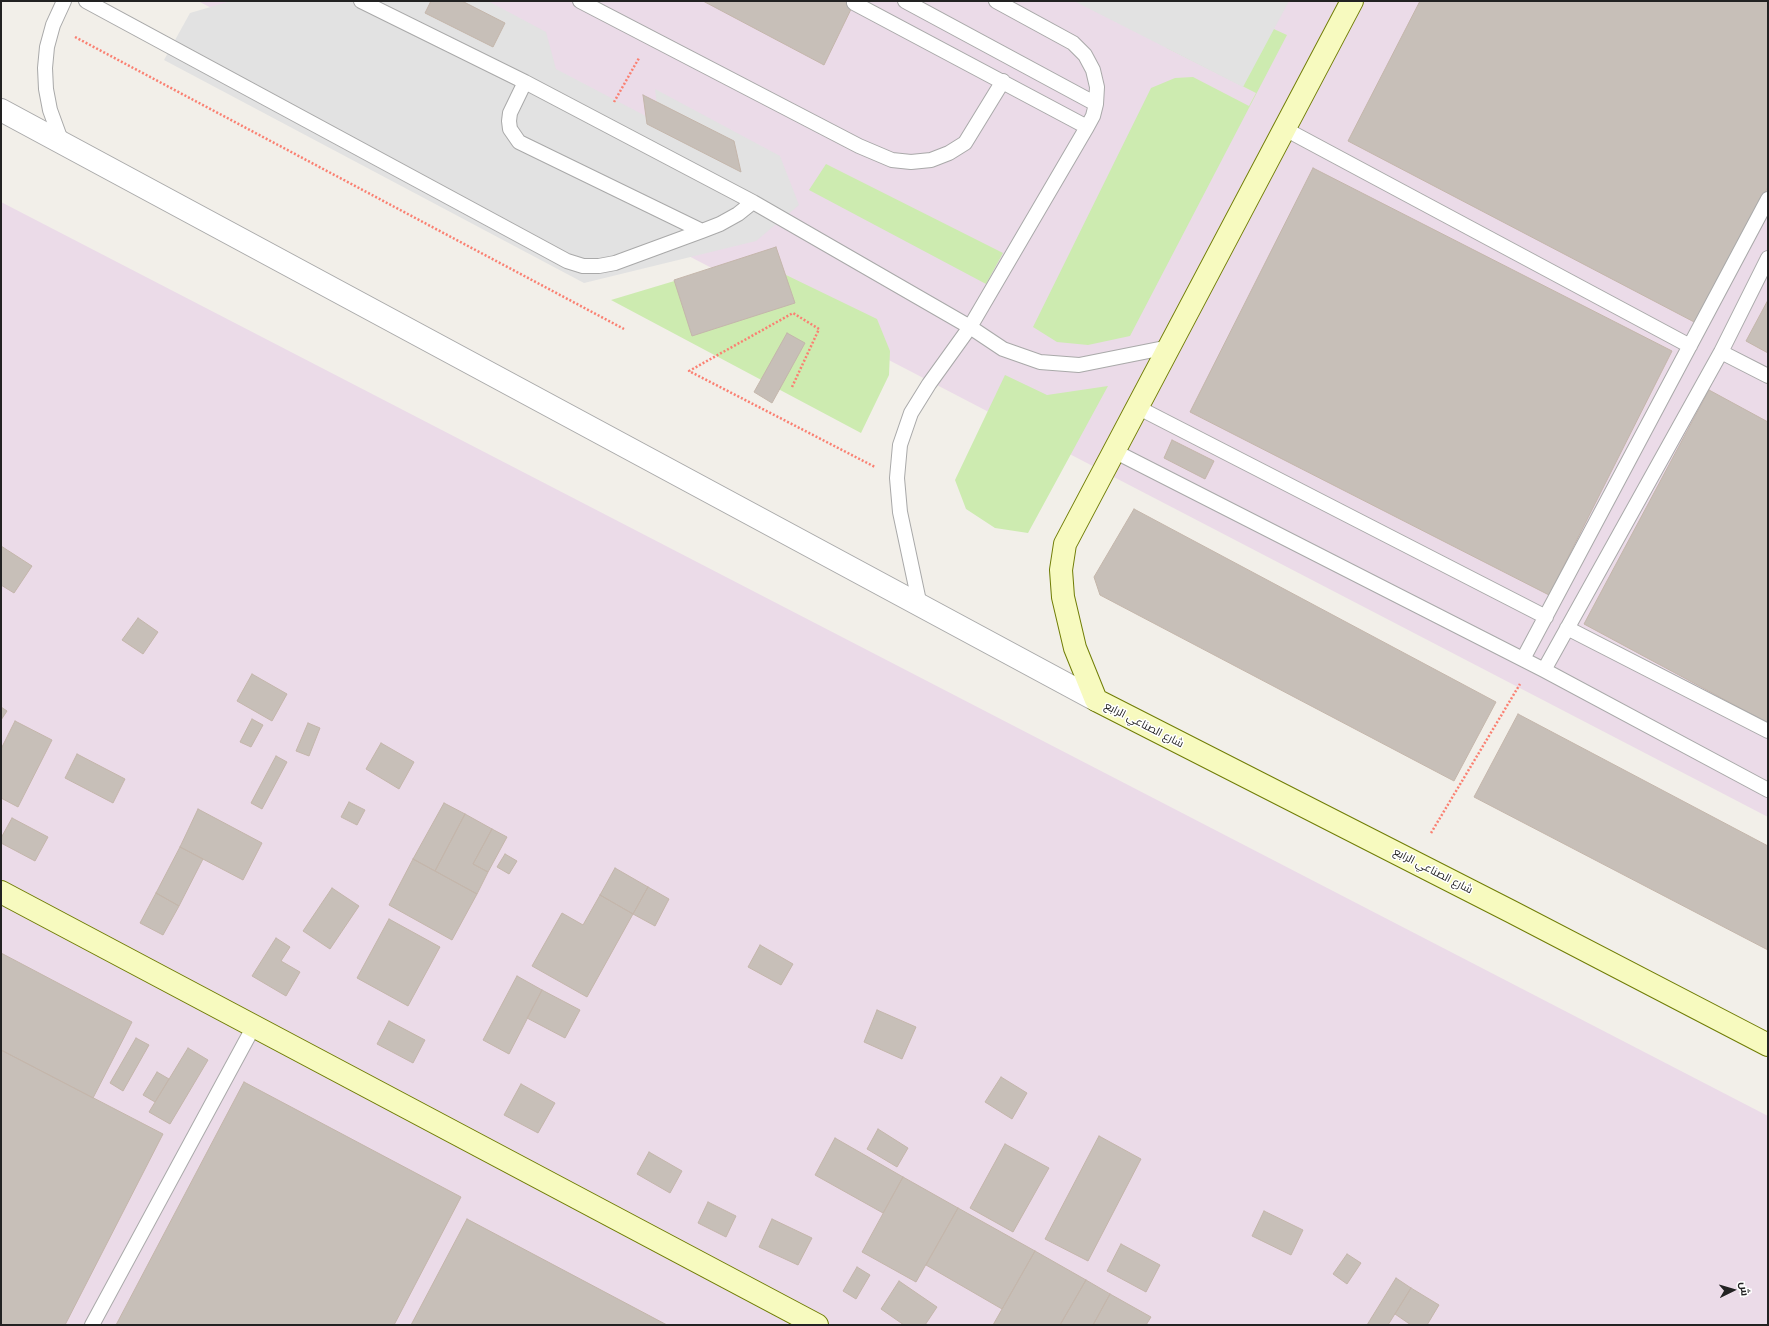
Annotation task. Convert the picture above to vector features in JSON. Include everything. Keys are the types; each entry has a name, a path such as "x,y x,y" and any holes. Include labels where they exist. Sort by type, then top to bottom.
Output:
{"main road":[{"path":"1096,700 1075,648 1062,597 1061,570 1065,544 1352,1"},
{"name":"شارع الصناعي الرابع","path":"1096,700 1505,908 1768,1045"},
{"path":"1,892 254,1026 793,1319 818,1325"}],"street":[{"path":"1,110 1096,700"}],"lane":[{"path":"62,142 50,110 46,89 45,68 47,47 53,25 64,1"},
{"path":"86,1 567,261 583,266 599,266 615,263 702,231 726,221 754,202"},
{"path":"361,1 525,82 754,202 970,327 1003,349 1040,362 1080,365 1169,347"},
{"path":"580,1 859,146 892,160 911,162 931,160 949,154 965,143 1003,81"},
{"path":"905,1 1096,104"},
{"path":"920,606 900,512 897,478 900,445 911,413 929,384 970,327 1087,127 1093,116 1096,104 1096,87 1093,70 1085,55 1073,43 996,1"},
{"path":"854,3 1087,127"},
{"path":"525,82 510,113 509,121 510,129 519,142 702,231"},
{"path":"1284,129 1690,346"},
{"path":"1533,664 1546,617 1768,199"},
{"path":"1533,664 1567,628 1721,352 1768,258"},
{"path":"1721,352 1768,376"},
{"path":"1137,407 1546,617"},
{"path":"1114,451 1533,664 1768,790"},
{"path":"1567,628 1768,731"},
{"path":"92,1325 254,1026"}],"path":[{"path":"53,25 624,328"},
{"path":"603,122 650,37"},
{"path":"792,387 819,329 793,313 689,371 897,478"},
{"path":"1431,833 1533,664"}],"shaded area":[{"path":"198,1 1768,1 1768,817"},
{"path":"231,1 488,1 546,32 556,69 659,123 655,89 780,156 799,205 756,241 584,283 164,60 190,13"},
{"path":"1074,1 1289,1 1243,87"},
{"path":"1,202 1768,1116 1768,1325 1,1325"}],"green space":[{"path":"1212,1 1287,35 1130,336 1088,345 1057,342 1033,327 1151,88 1175,78 1193,77 1249,106 1256,93 1167,48"},
{"path":"826,164 1003,253 986,284 809,190"},
{"path":"751,258 877,319 890,351 889,375 861,433 611,300"},
{"path":"1005,375 1047,395 1108,386 1028,533 995,528 966,509 955,480"}],"building":[{"path":"431,1 462,1 505,23 493,47 425,13"},
{"path":"703,1 855,1 824,65"},
{"path":"1420,1 1768,1 1768,187 1698,324 1348,141"},
{"path":"643,95 734,141 741,172 647,124"},
{"path":"1313,168 1672,351 1549,595 1190,412"},
{"path":"776,247 795,303 692,336 674,280"},
{"path":"1768,300 1768,353 1746,341"},
{"path":"787,333 805,343 772,403 754,392"},
{"path":"1709,390 1768,422 1768,723 1584,624"},
{"path":"1172,440 1214,461 1205,479 1164,458"},
{"path":"1134,509 1496,702 1454,781 1100,595 1094,577"},
{"path":"1,546 32,566 14,593 1,585"},
{"path":"138,618 158,632 143,654 122,640"},
{"path":"252,674 287,694 272,721 237,701"},
{"path":"1,707 7,711 1,720"},
{"path":"1518,714 1768,846 1768,950 1474,797"},
{"path":"252,719 263,725 251,747 240,742"},
{"path":"15,721 52,740 18,807 1,798 1,749"},
{"path":"308,723 320,728 309,756 296,751"},
{"path":"381,743 414,762 399,789 366,769"},
{"path":"77,754 125,779 113,803 65,778"},
{"path":"276,756 287,762 262,809 251,803"},
{"path":"349,802 365,810 357,825 341,817"},
{"path":"444,803 465,814 435,871 413,859"},
{"path":"198,809 262,843 243,880 180,847"},
{"path":"465,814 492,829 473,864 488,872 477,894 435,871"},
{"path":"12,818 48,837 35,861 1,843 1,838"},
{"path":"492,829 507,837 488,872 473,864"},
{"path":"180,847 203,859 179,906 156,893"},
{"path":"505,854 517,861 509,874 497,867"},
{"path":"413,859 477,894 452,940 389,905"},
{"path":"615,868 648,887 633,914 600,895"},
{"path":"648,887 669,899 655,926 633,914"},
{"path":"332,888 359,906 330,949 303,931"},
{"path":"156,893 179,906 163,935 140,923"},
{"path":"600,895 633,914 587,997 532,966 562,913 583,925"},
{"path":"389,919 440,947 408,1006 357,978"},
{"path":"276,938 290,947 281,961 300,972 286,996 252,976"},
{"path":"760,945 793,964 781,985 748,967"},
{"path":"1,953 132,1022 93,1098 1,1050"},
{"path":"517,976 542,990 509,1054 483,1040"},
{"path":"542,990 580,1010 565,1038 527,1018"},
{"path":"877,1010 916,1027 902,1059 864,1042"},
{"path":"389,1021 425,1040 413,1063 377,1044"},
{"path":"136,1038 149,1045 123,1091 110,1083"},
{"path":"188,1048 208,1060 170,1124 149,1112"},
{"path":"1,1050 163,1134 65,1325 1,1325"},
{"path":"157,1072 169,1079 155,1102 143,1095"},
{"path":"1001,1077 1027,1093 1012,1119 985,1102"},
{"path":"244,1082 461,1197 394,1325 116,1325"},
{"path":"521,1084 555,1103 538,1133 504,1115"},
{"path":"878,1129 908,1148 897,1167 867,1149"},
{"path":"1099,1136 1141,1159 1088,1261 1045,1239"},
{"path":"835,1138 903,1177 883,1213 815,1175"},
{"path":"1005,1144 1049,1168 1013,1232 970,1208"},
{"path":"649,1152 682,1171 670,1193 637,1174"},
{"path":"903,1177 958,1208 916,1282 862,1252"},
{"path":"708,1202 736,1216 726,1237 698,1223"},
{"path":"958,1208 1035,1251 1002,1309 926,1265"},
{"path":"1264,1211 1303,1230 1291,1255 1252,1236"},
{"path":"467,1219 667,1325 411,1325"},
{"path":"772,1219 812,1238 798,1265 759,1247"},
{"path":"1121,1244 1160,1265 1146,1292 1107,1271"},
{"path":"1035,1251 1086,1280 1060,1325 993,1325"},
{"path":"1347,1254 1361,1263 1347,1284 1333,1274"},
{"path":"857,1267 870,1275 856,1299 843,1291"},
{"path":"1396,1278 1411,1288 1388,1325 1367,1325"},
{"path":"1086,1280 1110,1294 1093,1325 1060,1325"},
{"path":"899,1281 937,1307 925,1325 904,1325 881,1309"},
{"path":"1411,1288 1439,1305 1427,1325 1411,1325 1395,1314"},
{"path":"1110,1294 1151,1317 1146,1325 1093,1325"}]}
